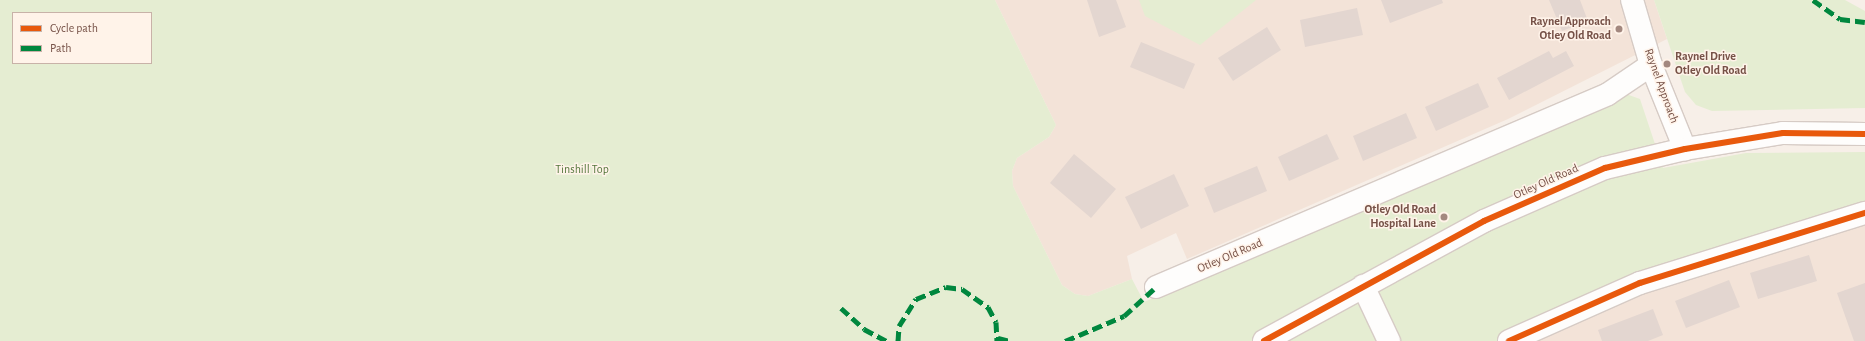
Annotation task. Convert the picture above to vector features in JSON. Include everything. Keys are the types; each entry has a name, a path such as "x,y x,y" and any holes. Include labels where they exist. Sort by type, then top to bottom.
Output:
{"street":[{"name":"Raynel Approach","path":"1632,0 1651,65 1685,149"},
{"name":"Otley Old Road","path":"1156,287 1608,94 1651,65"},
{"name":"Otley Old Road","path":"1264,341 1484,221 1605,168 1685,149 1783,133 1865,134"},
{"path":"1509,341 1640,283 1865,213"},
{"path":"1363,286 1390,341"}],"shaded area":[{"path":"995,0 1654,0 1667,39 1508,119 1187,259 1176,233 1127,256 1132,279 1088,296 1075,294 1062,285 1013,186 1012,171 1017,158 1049,137 1056,125"},
{"path":"1865,213 1865,341 1509,341"}],"green space":[{"name":"Tinshill Top","path":"0,0 995,0 1056,125 1049,137 1017,158 1012,171 1013,186 1062,285 1075,294 1088,296 1132,279 1144,302 1544,134 1626,94 1640,99 1663,168 1746,153 1865,152 1865,213 1509,341 0,341"},
{"path":"1139,0 1256,0 1200,45 1145,16"},
{"path":"1654,0 1845,0 1865,11 1865,108 1712,111 1696,105 1685,92"}],"building":[{"path":"1087,0 1116,0 1126,27 1099,37"},
{"path":"1381,0 1442,0 1443,3 1390,23"},
{"path":"1549,0 1580,0 1588,21 1562,31"},
{"path":"1357,8 1363,35 1305,47 1300,20"},
{"path":"1267,27 1281,50 1233,81 1218,58"},
{"path":"1141,42 1195,64 1184,89 1130,67"},
{"path":"1549,51 1553,58 1566,51 1574,66 1509,100 1497,78"},
{"path":"1478,83 1489,107 1436,131 1425,107"},
{"path":"1406,113 1417,138 1363,161 1353,136"},
{"path":"1327,134 1339,159 1289,181 1278,157"},
{"path":"1074,154 1116,189 1091,218 1050,183"},
{"path":"1257,166 1267,191 1214,213 1204,188"},
{"path":"1174,174 1189,206 1141,229 1125,197"},
{"path":"1809,255 1817,281 1758,299 1750,273"},
{"path":"1729,280 1740,307 1686,328 1675,301"},
{"path":"1865,283 1865,341 1854,341 1837,293"},
{"path":"1653,309 1663,335 1648,341 1602,341 1598,330"}],"marked path":[{"path":"1813,0 1840,19 1865,22"},
{"path":"898,341 899,326 916,299 946,287 962,289 988,307 996,322 997,341"},
{"path":"1065,341 1124,316 1156,287"},
{"path":"841,308 864,329 887,341"},
{"path":"998,338 1010,341"}],"cycle path":[{"path":"1264,341 1484,221 1605,168 1685,149 1783,133 1865,134"},
{"path":"1509,341 1640,283 1865,213"}],"place":[{"name":"Raynel Approach Otley Old Road","path":"1619,29"},
{"name":"Raynel Drive Otley Old Road","path":"1667,64"},
{"name":"Otley Old Road Hospital Lane","path":"1444,217"}]}
